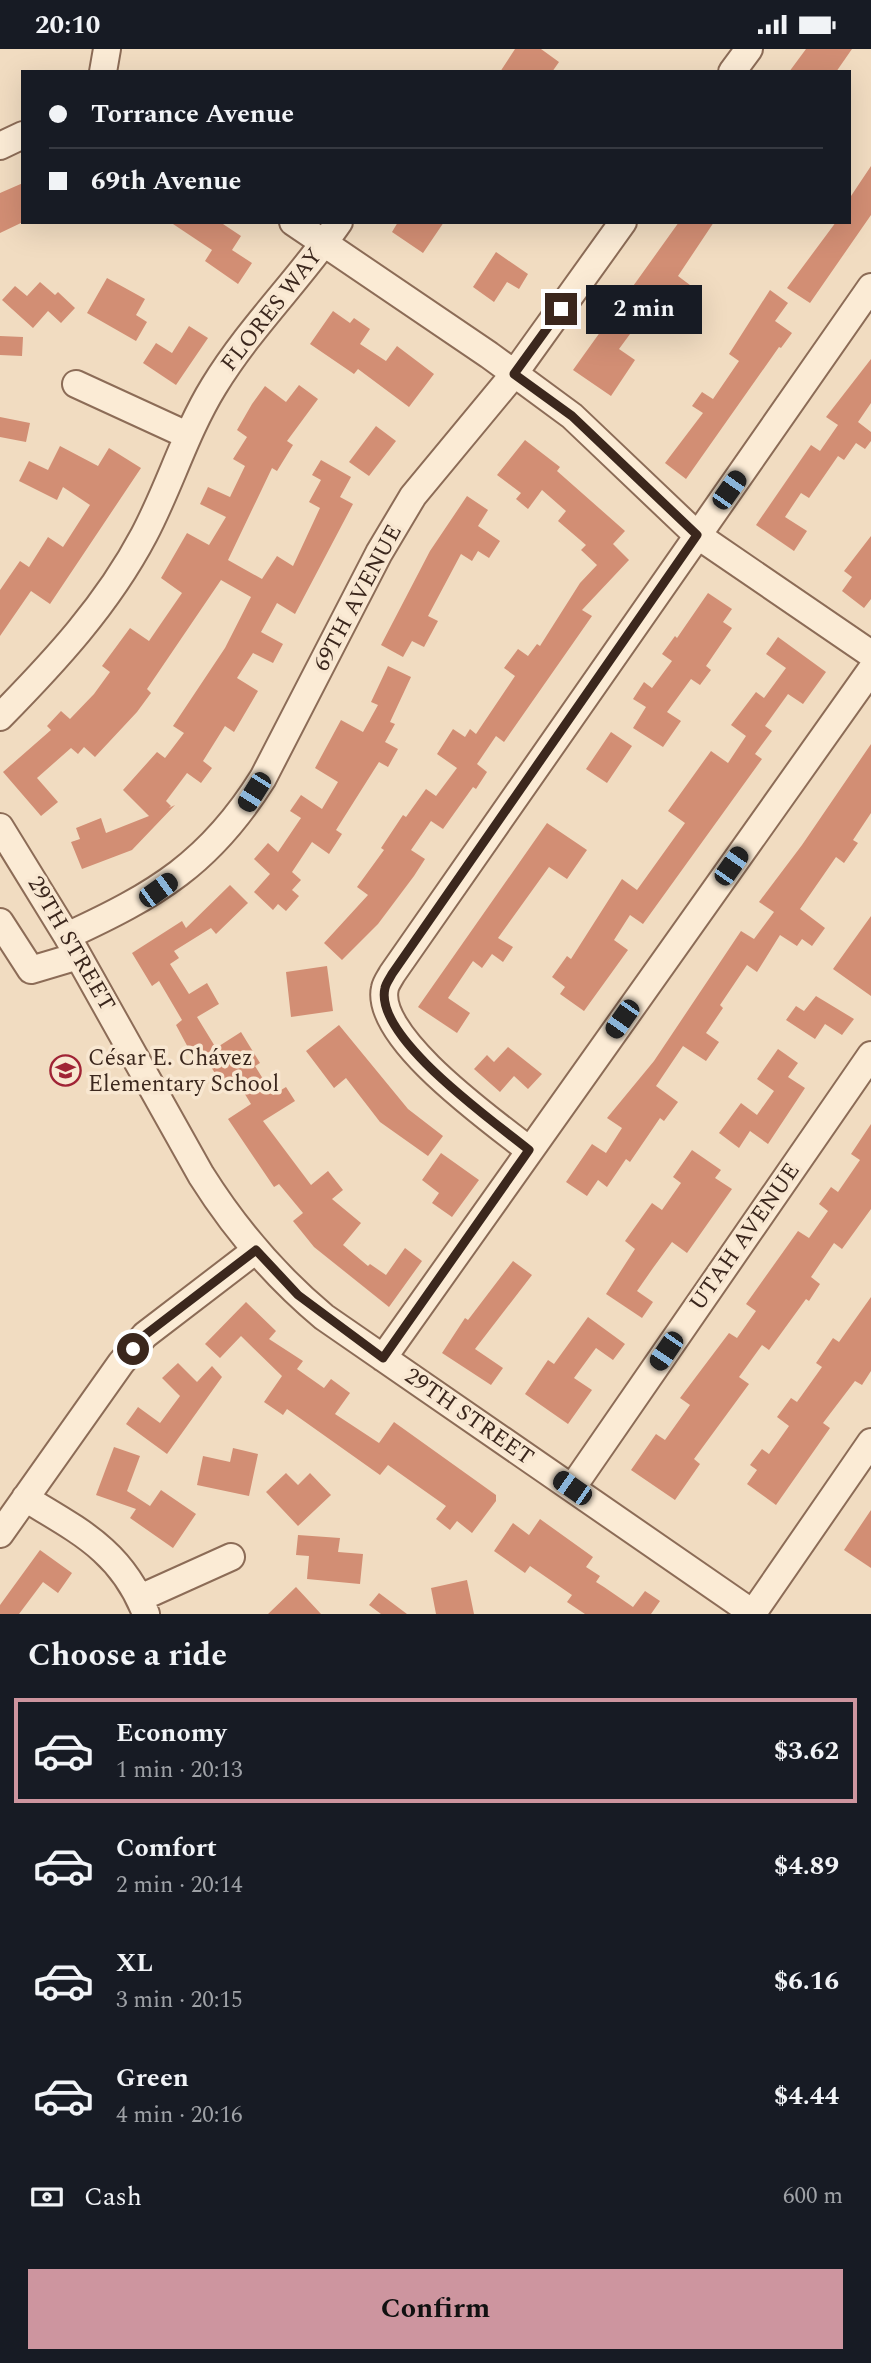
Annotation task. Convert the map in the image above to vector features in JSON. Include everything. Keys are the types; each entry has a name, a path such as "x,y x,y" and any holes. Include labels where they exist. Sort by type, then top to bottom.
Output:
{"street":[{"path":"103,70 107,49"},
{"path":"733,70 749,49"},
{"path":"0,146 21,136"},
{"path":"296,224 572,416 697,535 871,654"},
{"name":"FLORES WAY","path":"0,717 56,661 122,573 164,495 187,435 234,352 338,224"},
{"name":"69TH AVENUE","path":"0,922 31,969 72,946 191,866 245,807 263,778 379,553 413,496 514,374 622,224"},
{"path":"529,1150 436,1075 393,1023 384,990 392,974 871,287"},
{"path":"76,384 187,435"},
{"path":"383,1358 871,670"},
{"name":"29TH STREET","path":"0,827 72,946 224,1212 298,1295 383,1358 754,1614"},
{"name":"UTAH AVENUE","path":"572,1488 871,1055"},
{"path":"0,1534 121,1363 145,1335 256,1250"},
{"path":"754,1614 871,1442"},
{"path":"25,1498 92,1538 128,1575 143,1606 231,1557"}],"building":[{"path":"515,49 541,49 559,62 553,70 501,70"},
{"path":"806,49 852,49 837,70 790,70"},
{"path":"871,166 871,215 810,303 787,288 835,224 851,224 851,196"},
{"path":"21,184 21,223 0,233 0,193"},
{"path":"173,224 223,224 241,236 232,250 252,263 238,284 205,261 212,250"},
{"path":"397,224 443,224 423,253 392,232"},
{"path":"678,224 713,224 678,276 690,285 676,305 667,299 651,321 644,315 619,349 635,360 611,396 573,370"},
{"path":"496,252 528,274 519,289 507,282 494,302 473,287"},
{"path":"107,278 145,299 136,315 147,322 136,341 87,313"},
{"path":"40,282 55,295 58,292 75,308 61,323 48,311 33,328 2,300 15,286 27,296"},
{"path":"770,290 788,303 775,321 792,333 781,348 779,347 686,479 665,463 703,413 692,406 702,392 713,399 739,361 729,354"},
{"path":"333,311 350,323 354,318 370,329 360,344 386,361 397,346 434,374 409,407 358,369 354,374 310,344"},
{"path":"189,326 208,338 176,385 143,363 156,343 172,353"},
{"path":"0,336 23,337 22,356 0,355"},
{"path":"871,359 871,403 858,422 871,432 871,441 865,449 856,443 844,460 838,456 809,498 801,493 785,517 807,531 794,551 756,525 811,445 820,451 838,425 826,417"},
{"path":"299,385 318,399 287,441 293,445 277,471 272,468 228,560 262,579 277,556 293,566 320,508 309,502 321,480 312,475 321,460 351,477 340,497 353,504 295,614 277,603 261,632 283,644 273,663 253,653 237,678 258,691 234,732 225,726 203,761 212,768 201,783 187,773 166,801 171,806 169,808 175,805 132,850 82,869 71,842 80,839 76,828 101,818 106,833 149,816 123,790 157,752 165,758 184,733 173,726 225,648 251,597 221,580 147,689 151,693 137,712 95,757 84,747 78,754 71,748 37,778 58,802 41,816 3,772 51,730 47,726 61,711 70,719 94,694 110,672 102,666 130,628 149,641 182,593 161,578 187,533 209,545 226,517 200,504 208,487 230,497 245,466 233,459 247,437 237,430 252,404 265,386 286,402"},
{"path":"0,417 30,423 26,442 0,437"},
{"path":"376,426 396,441 369,476 349,462"},
{"path":"525,440 560,467 557,471 625,531 613,544 629,560 582,610 592,616 504,742 496,736 477,764 487,772 476,789 473,787 443,829 431,821 411,850 425,859 414,876 378,924 342,960 324,943 368,895 357,887 384,850 381,848 403,815 406,817 426,789 436,796 457,768 437,754 453,729 465,737 470,729 476,734 515,676 504,668 518,649 528,656 537,644 540,646 580,583 597,565 581,550 586,545 558,521 566,511 542,490 528,509 516,499 521,493 497,475"},
{"path":"60,446 98,466 109,448 141,468 50,604 31,591 0,636 0,590 20,561 29,567 48,537 63,547 90,505 63,487 57,500 19,481 29,461 48,470"},
{"path":"467,496 488,510 478,526 500,541 489,558 478,551 472,561 461,554 428,616 438,621 424,647 412,641 403,657 381,645 430,551"},
{"path":"871,536 871,599 864,608 842,591 852,577 844,571"},
{"path":"708,593 732,609 723,622 732,628 706,666 711,670 700,685 691,679 667,712 681,721 663,747 633,728 646,707 633,699 644,682 652,688 672,661 662,654 675,636 677,638"},
{"path":"778,637 826,672 803,704 788,694 765,726 772,731 755,754 762,759 643,924 630,915 614,940 628,950 584,1011 560,994 565,987 552,977 567,956 571,959 622,879 637,890 685,823 668,811 711,751 728,763 746,736 731,725 756,692 764,698 786,668 766,654"},
{"path":"388,666 411,677 390,722 395,724 385,742 398,749 388,767 379,762 336,830 342,834 329,854 312,842 292,872 301,880 292,890 299,896 286,911 278,904 273,910 254,892 270,874 254,859 268,843 278,852 301,818 290,811 301,795 322,809 338,782 315,768 341,720 363,732 378,705 371,702"},
{"path":"611,732 632,746 607,783 586,769"},
{"path":"871,744 871,813 853,840 858,843 844,863 836,857 800,909 825,928 812,946 802,939 797,946 780,935 757,972 747,965 720,1005 723,1008 706,1033 719,1042 706,1061 683,1046 656,1086 678,1102 664,1121 660,1118 630,1162 626,1159 607,1187 598,1180 587,1196 566,1182 592,1144 606,1153 622,1128 607,1118 654,1061 741,931 754,939 774,912 759,902 802,845"},
{"path":"547,823 587,850 567,879 549,867 498,938 513,947 503,962 492,954 482,968 473,961 448,998 470,1013 457,1033 418,1007"},
{"path":"230,885 248,903 216,934 211,928 174,951 179,958 170,964 189,994 207,983 219,1004 197,1017 216,1048 241,1032 260,1063 255,1066 273,1095 286,1087 295,1101 263,1121 311,1185 328,1171 343,1190 332,1199 361,1223 343,1245 368,1266 370,1264 386,1275 405,1248 422,1261 389,1307 314,1247 293,1221 303,1213 279,1184 274,1187 228,1119 251,1104 235,1078 223,1086 208,1062 199,1068 176,1025 182,1020 159,981 152,986 132,953 182,921 186,928"},
{"path":"871,916 871,996 833,969"},
{"path":"327,966 333,1011 291,1017 286,972"},
{"path":"816,996 854,1019 842,1035 825,1024 815,1039 786,1020 796,1006 804,1011"},
{"path":"339,1025 408,1109 443,1136 428,1156 380,1122 346,1078 334,1088 306,1051"},
{"path":"508,1047 542,1074 528,1089 514,1076 500,1092 474,1069 487,1055 494,1062"},
{"path":"778,1049 798,1063 788,1077 805,1088 768,1144 750,1131 739,1148 719,1133 741,1103 757,1115 774,1091 757,1079"},
{"path":"871,1124 871,1209 842,1249 834,1243 811,1277 820,1284 809,1301 806,1299 769,1350 762,1345 739,1377 749,1384 694,1459 700,1464 675,1500 631,1470 656,1434 665,1440 690,1405 680,1398 729,1333 737,1338 756,1311 746,1304 798,1231 809,1238 828,1211 819,1204 831,1187 838,1192 860,1160 851,1154"},
{"path":"692,1150 721,1170 715,1178 732,1189 687,1253 672,1242 653,1268 637,1291 653,1302 642,1318 606,1294 635,1249 625,1241 652,1203 662,1210 681,1183 673,1177"},
{"path":"441,1153 479,1180 452,1217 432,1203 439,1193 422,1180"},
{"path":"513,1261 532,1275 475,1349 503,1368 491,1385 442,1353 465,1318 468,1320"},
{"path":"871,1297 871,1371 862,1385 855,1381 823,1423 830,1428 776,1505 747,1484 757,1470 750,1465 762,1449 769,1454 789,1426 777,1417 791,1398 797,1402 822,1367 816,1363 833,1338 839,1342"},
{"path":"246,1302 276,1331 269,1339 303,1361 297,1369 324,1388 331,1379 350,1393 335,1414 379,1443 394,1422 496,1495 496,1501 472,1533 457,1521 450,1530 436,1519 446,1506 388,1465 380,1475 287,1409 283,1415 264,1402 282,1376 241,1336 220,1358 205,1344"},
{"path":"588,1317 625,1344 613,1360 596,1348 574,1378 592,1390 568,1424 525,1394 548,1360 554,1364"},
{"path":"178,1363 197,1382 212,1366 222,1377 167,1454 126,1424 138,1407 160,1423 180,1396 162,1378"},
{"path":"114,1447 140,1456 127,1491 150,1506 161,1490 196,1514 173,1548 130,1518 136,1509 96,1495"},
{"path":"233,1448 258,1454 249,1496 197,1485 203,1456 230,1462"},
{"path":"286,1473 298,1485 310,1473 331,1495 298,1526 266,1492"},
{"path":"871,1510 871,1568 844,1550"},
{"path":"540,1519 593,1557 586,1567 600,1576 596,1582 633,1607 645,1591 660,1601 651,1614 585,1614 567,1602 572,1595 530,1566 525,1573 494,1551 513,1523 529,1535"},
{"path":"298,1535 340,1538 338,1552 363,1554 360,1584 307,1579 309,1556 296,1555"},
{"path":"40,1550 72,1573 58,1593 43,1582 19,1614 0,1614 0,1605"},
{"path":"467,1580 474,1614 436,1614 431,1588"},
{"path":"296,1587 321,1614 268,1614"},
{"path":"379,1593 407,1614 381,1614 369,1605"}],"place":[{"name":"César E. Chávez Elementary School","path":"65,1071"}],"route":[{"path":"133,1349 145,1335 256,1250 267,1265 298,1295 324,1317 383,1358 529,1150 476,1111 436,1075 393,1023 384,990 392,974 697,535 572,416 514,374 561,309"}]}
